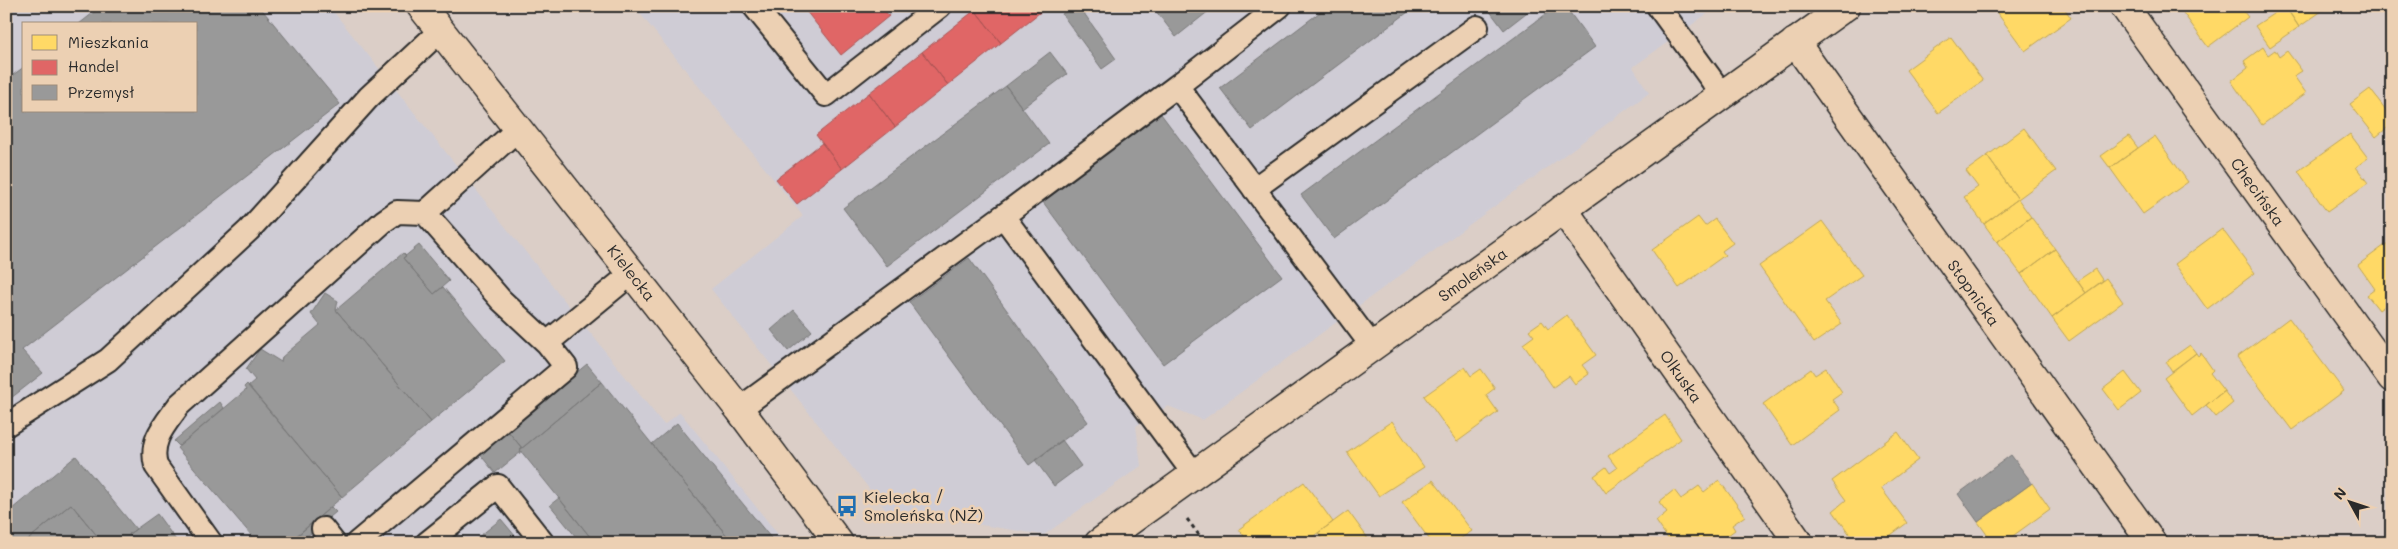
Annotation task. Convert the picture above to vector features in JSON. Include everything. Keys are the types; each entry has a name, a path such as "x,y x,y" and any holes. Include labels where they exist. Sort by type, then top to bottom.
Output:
{"street":[{"name":"Kielecka","path":"421,6 739,409 839,543"},
{"name":"Smoleńska","path":"1099,543 1846,6"},
{"name":"Chęcińska","path":"2124,6 2392,378"},
{"name":"Stopnicka","path":"1795,42 2152,543"},
{"name":"Olkuska","path":"1563,209 1799,543"}],"lane":[{"path":"754,6 826,95 932,9"},
{"path":"739,409 1177,86 1280,6"},
{"path":"1658,6 1722,94"},
{"path":"1254,189 1477,26"},
{"path":"6,425 108,360 249,230 369,97 440,31"},
{"path":"1177,86 1372,346"},
{"path":"211,543 156,466 153,454 159,433 179,405 384,221 397,212 425,213 518,129"},
{"path":"358,543 566,367 547,343 501,300 425,213"},
{"path":"1002,216 1194,474"},
{"path":"547,343 632,273"},
{"path":"427,543 498,486 543,543"}],"shaded area":[{"path":"6,6 329,6 664,425 680,412 785,543 6,543"},
{"path":"634,6 1718,6 1633,67 1649,93 1203,420 1168,406 1136,426 1141,466 1044,535 886,510 711,289 803,216"}],"building: Mieszkania":[{"path":"1992,6 2063,6 2071,18 2025,51"},
{"path":"2178,6 2239,6 2248,17 2208,47"},
{"path":"2285,6 2299,27 2270,47 2255,26"},
{"path":"2285,6 2329,6 2299,27"},
{"path":"1951,37 1983,81 1938,113 1906,70"},
{"path":"2263,47 2268,55 2275,50 2279,57 2287,51 2302,71 2294,76 2306,93 2262,125 2231,81 2248,68 2244,61"},
{"path":"2370,89 2392,118 2392,124 2376,137 2350,104"},
{"path":"2024,128 2056,171 2018,199 1987,156"},
{"path":"2350,134 2368,158 2356,167 2368,183 2327,212 2298,171"},
{"path":"2129,136 2138,148 2110,168 2101,156"},
{"path":"2155,136 2188,182 2143,214 2110,168"},
{"path":"1987,156 2018,199 1984,224 1964,197 1978,187 1966,171"},
{"path":"2018,199 2031,217 1997,242 1984,224"},
{"path":"1698,217 1705,226 1715,219 1733,243 1722,251 1725,255 1679,288 1652,250"},
{"path":"2031,217 2055,249 2021,274 1997,242"},
{"path":"1822,221 1862,275 1825,301 1842,324 1814,343 1759,266"},
{"path":"2222,229 2255,273 2207,309 2175,264"},
{"path":"2392,240 2392,312 2386,305 2379,310 2367,295 2375,289 2358,265"},
{"path":"2055,249 2086,293 2052,318 2021,274"},
{"path":"2095,269 2103,281 2086,293 2077,281"},
{"path":"2106,278 2123,302 2069,341 2052,318"},
{"path":"1567,315 1596,355 1582,365 1589,374 1575,384 1569,376 1553,387 1523,344 1534,336 1529,330 1542,321 1548,329"},
{"path":"2289,318 2344,391 2292,430 2237,357"},
{"path":"2190,345 2196,353 2172,371 2166,362"},
{"path":"2196,353 2198,356 2201,353 2213,370 2210,373 2224,391 2192,416 2164,378"},
{"path":"1465,367 1471,376 1481,369 1495,388 1486,395 1498,412 1457,442 1424,396"},
{"path":"1826,368 1842,392 1832,399 1840,410 1792,445 1763,404 1811,369 1815,375"},
{"path":"2125,372 2141,393 2119,410 2103,389"},
{"path":"2224,391 2233,403 2216,417 2206,405"},
{"path":"1665,415 1681,439 1606,493 1594,476 1606,467 1610,473 1617,468 1608,456"},
{"path":"1392,421 1424,467 1379,496 1347,452"},
{"path":"1898,432 1918,460 1881,488 1907,523 1880,543 1856,543 1833,511 1846,500 1832,481"},
{"path":"1433,480 1472,531 1454,543 1432,543 1402,502"},
{"path":"1719,480 1745,516 1732,525 1735,530 1717,543 1671,543 1656,521 1667,512 1659,502 1674,490 1681,499 1699,486 1704,492"},
{"path":"1304,482 1333,522 1304,543 1249,543 1239,529"},
{"path":"2032,483 2050,509 2003,543 1993,543 1978,522"},
{"path":"1348,511 1367,537 1359,543 1325,543 1318,533"},
{"path":"1367,537 1371,543 1359,543"}],"building: Handel":[{"path":"802,6 881,6 889,16 841,55"},
{"path":"979,6 1048,6 1001,43 975,10"},
{"path":"975,10 1001,43 948,85 922,52"},
{"path":"922,52 948,85 895,127 869,93"},
{"path":"869,93 895,127 842,169 816,135"},
{"path":"822,143 842,169 797,204 776,179"}],"building: Przemysł":[{"path":"102,6 259,6 340,104 22,350 43,373 6,402 6,80 22,68 22,112 198,112 198,22 82,22"},
{"path":"1074,6 1079,6 1116,59 1102,69 1062,14"},
{"path":"1152,6 1215,6 1176,37"},
{"path":"1328,6 1416,6 1252,130 1220,88"},
{"path":"1486,6 1535,6 1504,30"},
{"path":"1557,6 1565,6 1595,47 1334,239 1301,195"},
{"path":"1050,52 1067,74 1022,108 1006,86"},
{"path":"1006,86 1049,144 887,266 843,208"},
{"path":"1161,114 1282,276 1163,364 1043,202"},
{"path":"419,245 449,281 434,294 403,258"},
{"path":"403,253 406,256 403,258 434,294 443,287 505,361 431,422 336,310"},
{"path":"969,258 1088,422 1029,465 909,302"},
{"path":"325,293 338,301 336,310 431,422 342,497 248,386 255,380 246,369 260,349 281,362 282,357 320,325 311,314"},
{"path":"794,310 812,331 788,351 771,330"},
{"path":"587,364 602,382 522,448 507,430"},
{"path":"602,382 733,543 595,543 520,450"},
{"path":"247,384 342,497 289,543 258,543 177,448 246,390 244,387"},
{"path":"220,402 224,408 179,446 174,441"},
{"path":"677,423 775,543 733,543 652,444"},
{"path":"507,430 522,448 521,452 495,473 479,453"},
{"path":"1062,440 1081,466 1054,486 1035,460"},
{"path":"2011,455 2032,483 1978,522 1958,494"},
{"path":"76,456 136,529 129,534 135,543 103,543 71,504 24,543 6,543 6,514"},
{"path":"559,498 595,543 581,543 550,505"},
{"path":"71,504 103,543 24,543"},
{"path":"331,507 336,512 300,542 295,537"},
{"path":"157,514 178,543 135,543 129,534"},
{"path":"501,519 521,543 477,543 475,540"}],"place":[{"name":"Kielecka / Smoleńska (NŻ)","path":"847,506"}]}
